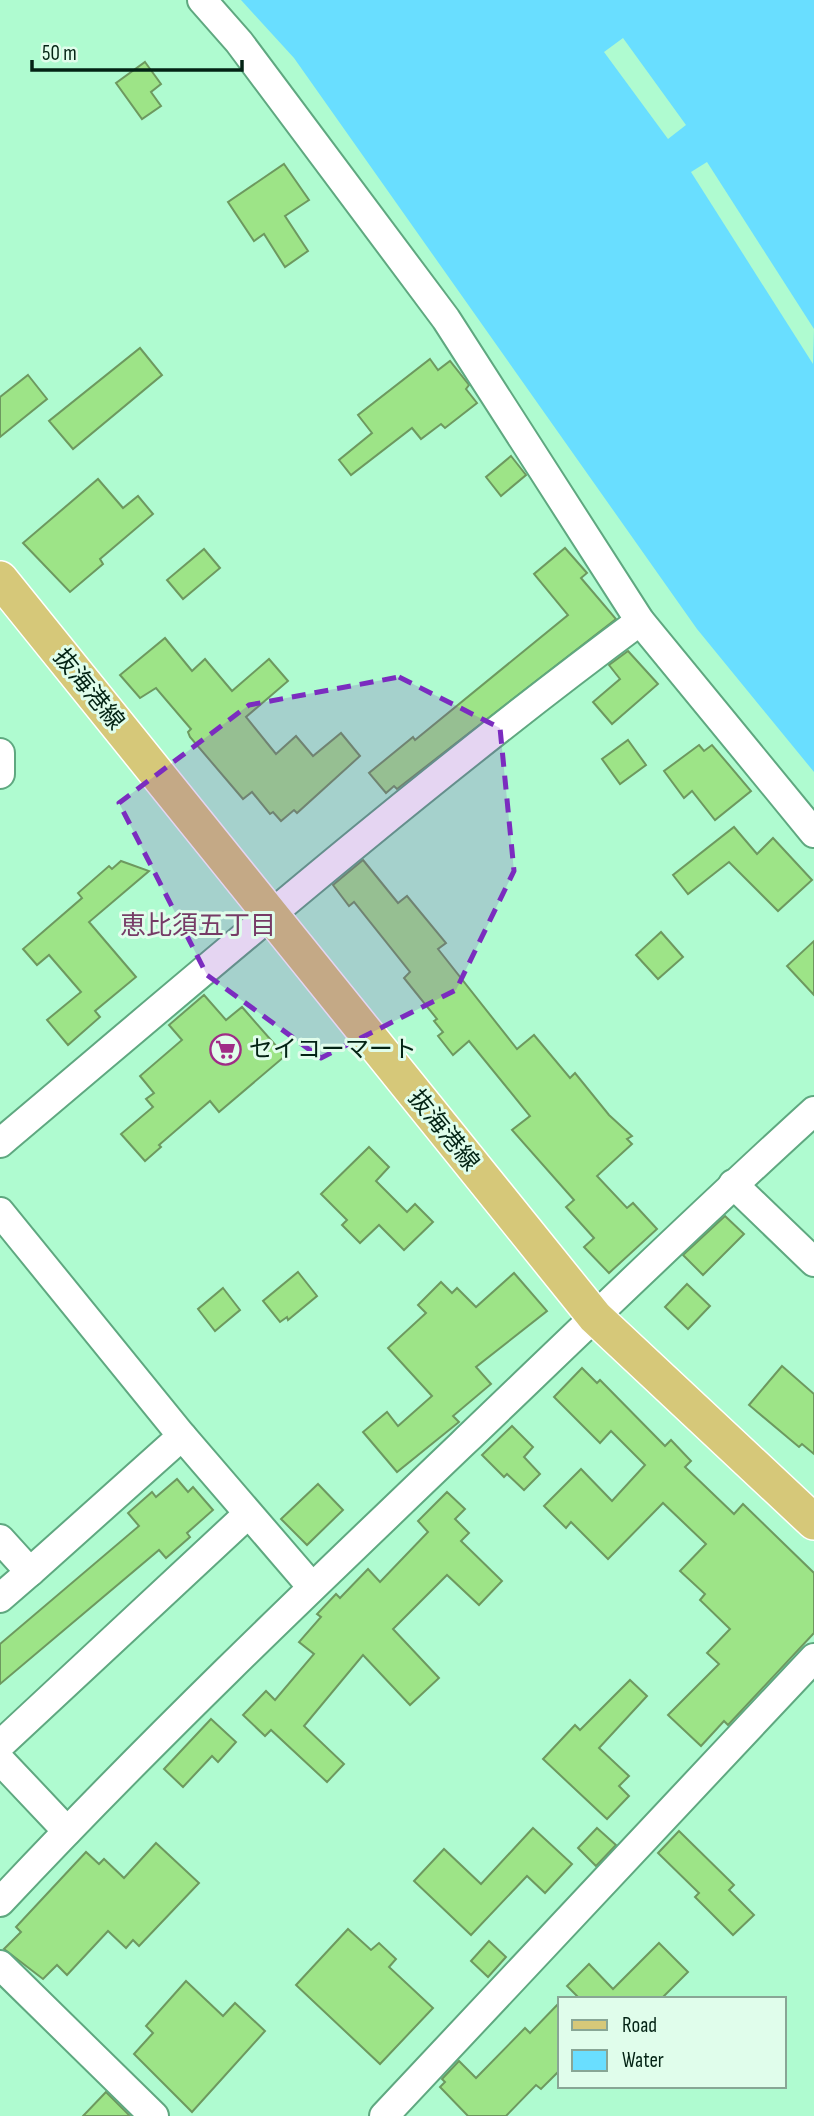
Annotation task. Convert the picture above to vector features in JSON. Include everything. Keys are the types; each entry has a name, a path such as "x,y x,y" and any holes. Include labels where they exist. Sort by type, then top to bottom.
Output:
{"main road":[{"name":"抜海港線","path":"0,579 595,1317 814,1522"}],"street":[{"path":"202,0 239,42 446,319 640,621 814,834"},
{"path":"0,1143 270,915 530,703 640,621"},
{"path":"0,753 0,774"},
{"path":"0,1902 67,1831 312,1587 733,1184 814,1111"},
{"path":"733,1184 814,1262"},
{"path":"0,1212 182,1436 312,1587"},
{"path":"0,1598 182,1436"},
{"path":"0,1745 248,1514"},
{"path":"0,1539 30,1573"},
{"path":"384,2116 814,1658"},
{"path":"0,1760 67,1831"},
{"path":"0,1965 154,2116"}],"highlighted area":[{"path":"399,677 500,728 514,871 456,990 321,1058 207,975 119,803 249,705"}],"water":[{"path":"241,0 814,0 814,772 697,629 294,58"}],"pier":[{"path":"623,38 686,125 668,139 604,52"},
{"path":"707,162 814,329 813,364 691,172"}],"building":[{"path":"145,62 161,84 151,92 161,106 142,119 116,83"},
{"path":"284,164 309,200 285,216 308,251 285,267 264,234 254,241 228,202"},
{"path":"140,348 162,375 73,449 49,421"},
{"path":"430,359 438,370 450,361 469,385 466,389 477,403 445,428 441,424 421,439 412,428 351,475 339,460 372,433 358,415"},
{"path":"28,375 47,399 0,437 0,397"},
{"path":"511,456 526,475 501,496 486,477"},
{"path":"98,479 123,508 138,496 153,514 100,559 103,564 70,592 23,543"},
{"path":"565,548 587,573 581,578 616,619 397,789 394,786 386,793 369,773 413,737 415,740 568,615 534,574"},
{"path":"204,549 220,568 183,599 167,580"},
{"path":"165,638 192,671 205,659 232,691 269,659 288,681 246,717 276,754 296,736 313,756 341,733 360,756 297,813 294,810 281,821 273,812 270,814 252,792 243,799 190,737 188,732 191,729 156,688 140,698 120,675"},
{"path":"628,651 658,684 612,724 593,702 620,679 609,665"},
{"path":"628,740 646,765 620,784 602,759"},
{"path":"699,745 704,751 712,745 751,791 715,820 692,791 684,798 664,771"},
{"path":"734,827 757,854 773,838 812,880 778,911 729,862 688,894 673,875"},
{"path":"363,860 398,903 407,896 446,943 438,949 517,1049 534,1035 570,1078 575,1073 609,1115 632,1136 627,1139 632,1144 597,1176 627,1208 633,1203 657,1229 609,1273 584,1247 594,1238 566,1207 574,1200 512,1130 530,1116 469,1041 453,1055 438,1036 443,1032 434,1021 437,1019 404,978 410,972 354,902 349,906 333,885"},
{"path":"121,861 149,871 89,922 136,977 95,1011 100,1017 68,1045 47,1020 81,992 49,955 37,965 23,949 82,898 78,893 109,866 112,869"},
{"path":"661,932 683,957 658,979 636,955"},
{"path":"814,941 814,995 787,966"},
{"path":"204,995 226,1020 242,1007 285,1056 219,1112 210,1101 159,1145 161,1147 145,1161 121,1134 153,1107 146,1099 154,1093 140,1076 182,1040 169,1025"},
{"path":"369,1147 389,1167 376,1181 407,1212 415,1204 433,1222 404,1250 379,1225 360,1243 342,1225 347,1220 321,1194"},
{"path":"725,1216 744,1234 703,1275 683,1255"},
{"path":"298,1272 317,1296 288,1320 287,1317 280,1322 263,1301"},
{"path":"514,1273 547,1311 476,1367 491,1384 453,1416 459,1422 397,1472 363,1432 387,1412 398,1426 432,1396 388,1348 426,1313 418,1305 441,1282 452,1293 457,1288 476,1307"},
{"path":"687,1284 710,1306 688,1329 665,1307"},
{"path":"223,1288 240,1310 215,1331 198,1309"},
{"path":"782,1366 814,1394 814,1454 802,1444 799,1447 749,1405"},
{"path":"582,1368 597,1383 600,1380 665,1446 671,1440 691,1461 685,1467 734,1514 743,1504 814,1573 814,1633 728,1725 724,1721 701,1746 668,1715 719,1664 707,1653 730,1629 700,1600 705,1594 680,1571 706,1544 663,1503 608,1559 571,1522 566,1528 544,1506 581,1469 612,1501 645,1465 611,1431 600,1443 554,1397"},
{"path":"512,1426 533,1447 524,1457 540,1474 524,1490 507,1474 504,1477 482,1455"},
{"path":"177,1479 188,1492 193,1487 213,1510 187,1533 190,1537 166,1558 159,1550 0,1684 0,1644 139,1526 128,1513 152,1492 156,1497"},
{"path":"318,1484 343,1510 307,1545 281,1519"},
{"path":"447,1492 465,1509 455,1519 469,1533 461,1541 502,1581 479,1605 447,1575 393,1629 439,1678 410,1705 363,1655 304,1726 344,1764 327,1782 271,1730 265,1736 243,1715 266,1691 275,1700 314,1654 299,1642 321,1617 317,1614 336,1594 340,1598 368,1569 380,1582 428,1532 418,1521"},
{"path":"630,1680 647,1696 599,1748 629,1776 619,1786 629,1796 607,1819 543,1759 575,1725 580,1730"},
{"path":"211,1719 236,1742 218,1762 212,1756 183,1787 164,1769"},
{"path":"533,1828 572,1864 545,1893 527,1876 471,1935 414,1881 444,1849 481,1884"},
{"path":"597,1828 616,1845 596,1866 578,1848"},
{"path":"679,1831 734,1885 729,1890 754,1915 733,1935 695,1897 699,1893 658,1853"},
{"path":"156,1843 199,1883 139,1946 133,1940 126,1948 108,1931 67,1975 57,1965 43,1979 4,1949 21,1932 16,1927 86,1852 99,1864 104,1859 124,1878"},
{"path":"348,1929 371,1950 379,1943 396,1959 389,1967 433,2008 380,2064 296,1985"},
{"path":"489,1941 506,1957 488,1977 471,1961"},
{"path":"659,1943 688,1972 663,1997 578,1997 567,1986 589,1964 613,1989"},
{"path":"186,1981 223,2016 235,2003 265,2031 192,2112 134,2054 153,2033 146,2026"},
{"path":"558,2004 558,2072 541,2089 536,2085 506,2116 468,2116 440,2087 445,2082 442,2079 459,2061 476,2078 525,2028 530,2033"},
{"path":"106,2092 130,2116 83,2116"}],"place":[{"name":"セイコーマート","path":"226,1049"}],"district":[{"name":"恵比須五丁目","path":"198,925"}]}
